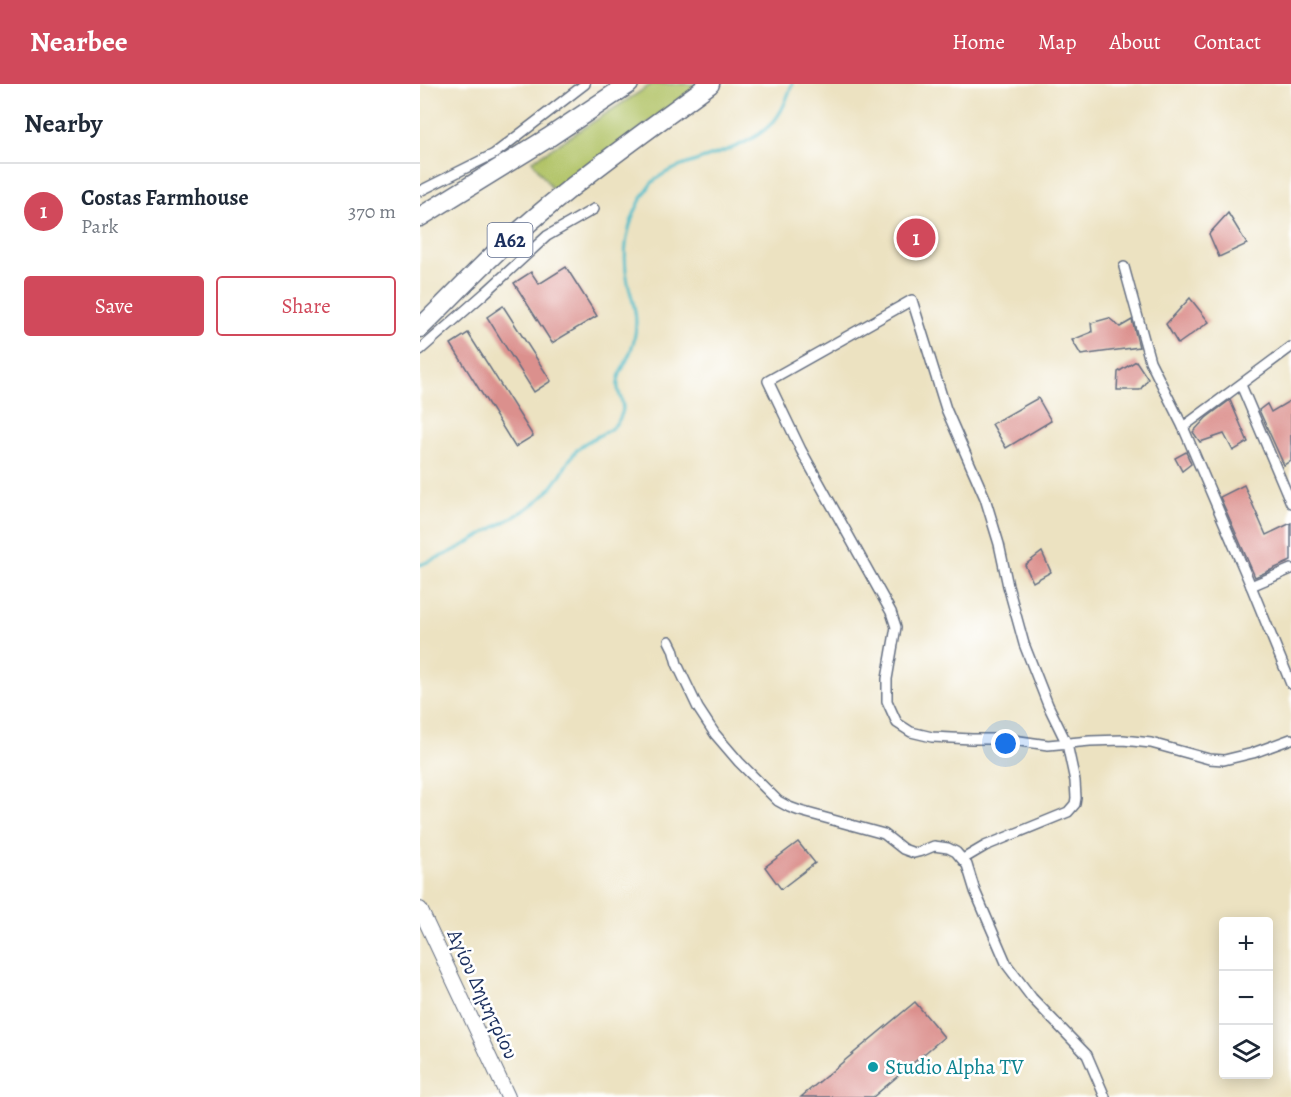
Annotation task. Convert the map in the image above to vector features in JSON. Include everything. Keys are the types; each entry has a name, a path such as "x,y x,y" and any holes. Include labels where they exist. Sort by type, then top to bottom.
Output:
{"highway":[{"path":"420,217 548,138 629,84"},
{"name":"Α62","path":"420,328 514,235 544,209 710,84"}],"main road":[{"name":"Αγίου Δημητρίου","path":"420,909 508,1097"}],"street":[{"path":"420,191 494,154 585,84"},
{"path":"420,350 547,236 594,209"},
{"path":"1124,267 1150,361 1183,427 1291,684"},
{"path":"963,859 985,846 1061,815 1072,808 1076,798 1075,781 1067,744 1048,705 1024,644 985,498 946,409 912,300 768,381 801,450 891,612 896,627 886,679 887,701 897,723 911,732 932,737 972,740 1006,739 1047,745 1067,744 1090,741 1123,740 1161,746 1201,758 1224,760 1253,753 1291,739"},
{"path":"1183,427 1291,346"},
{"path":"1241,385 1291,503"},
{"path":"1251,586 1291,570"},
{"path":"669,640 677,664 694,699 715,734 778,801 800,811 884,834 903,849 914,853 934,846 956,852 963,859 968,865 975,891 1007,965 1032,998 1087,1055 1106,1097"}],"green space":[{"path":"652,84 700,84 555,193 532,161"}],"building":[{"path":"1228,213 1247,244 1219,257 1209,234"},
{"path":"566,267 597,316 552,343 514,283 531,272 539,284"},
{"path":"1190,298 1209,322 1178,344 1166,324"},
{"path":"503,306 551,381 534,392 487,317"},
{"path":"1109,318 1120,327 1132,320 1139,347 1081,355 1072,340 1092,332 1091,323"},
{"path":"468,333 533,436 515,447 451,344"},
{"path":"1136,361 1148,379 1140,390 1117,390 1118,372"},
{"path":"1038,398 1051,421 1006,448 992,424"},
{"path":"1230,400 1248,442 1233,451 1224,434 1200,442 1193,432 1206,418"},
{"path":"1291,400 1291,460 1284,465 1259,410 1267,404 1271,412"},
{"path":"1186,452 1191,464 1182,471 1175,458"},
{"path":"1244,485 1266,535 1291,523 1291,561 1255,577 1220,497"},
{"path":"1042,552 1051,572 1033,582 1025,565"},
{"path":"798,842 815,863 781,889 765,867"},
{"name":"Studio Alpha TV","path":"915,1002 944,1037 873,1097 801,1097"}],"waterway":[{"path":"420,565 461,547 531,506 554,485 581,446 610,429 619,420 623,409 618,380 632,348 636,327 626,271 625,249 629,227 637,206 651,184 664,174 733,148 762,132 778,116 792,84"}],"place":[{"name":"Costas Farmhouse","path":"916,238"},
{"name":"Studio Alpha TV","path":"873,1067"}]}
